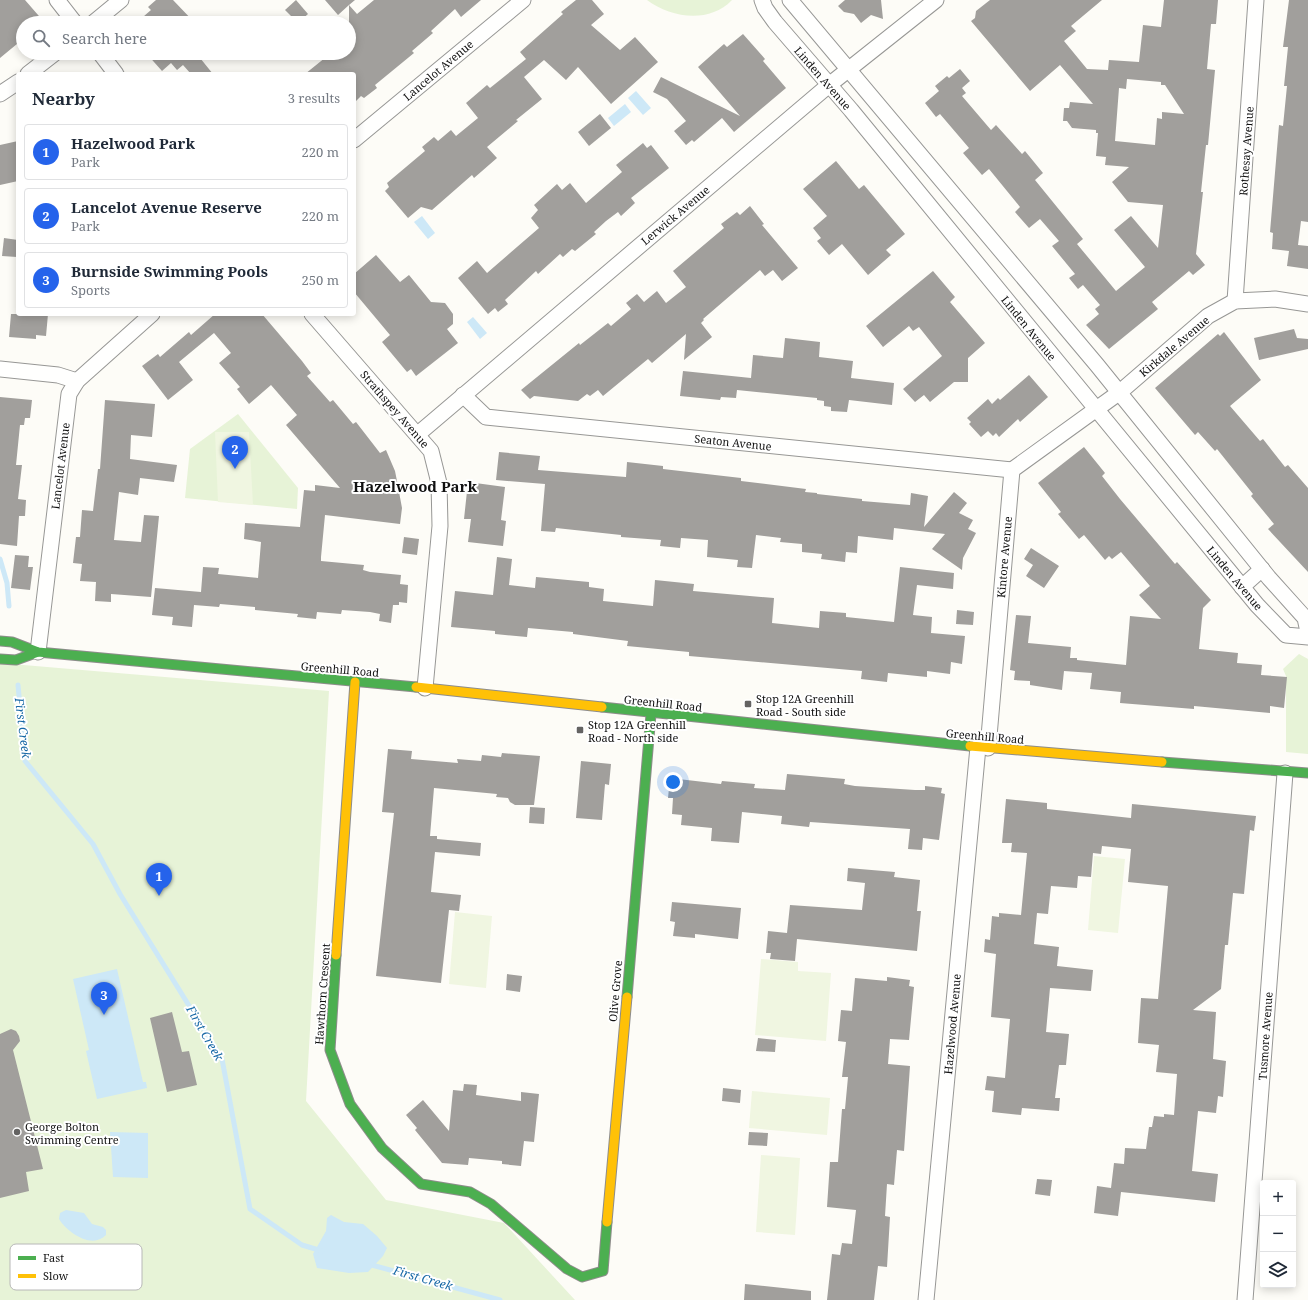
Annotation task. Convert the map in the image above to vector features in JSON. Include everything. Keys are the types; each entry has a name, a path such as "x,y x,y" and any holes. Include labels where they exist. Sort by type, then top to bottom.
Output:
{"main road":[{"name":"Greenhill Road","path":"0,641 12,642 38,652 425,688 651,714 983,748 1285,773 1308,773"},
{"name":"Greenhill Road","path":"0,659 16,660 38,652"},
{"name":"Hawthorn Crescent","path":"355,682 330,1050 350,1104 382,1148 421,1184 470,1192 491,1204 567,1269 582,1277 603,1271"},
{"name":"Olive Grove","path":"603,1271 651,714"},
{"name":"Greenhill Road","path":"1285,773 1308,777"}],"street":[{"path":"57,0 70,16"},
{"path":"102,16 121,0"},
{"name":"Lancelot Avenue","path":"356,138 523,0"},
{"name":"Linden Avenue","path":"762,0 765,8 775,22 829,85 1242,587 1286,635 1308,637"},
{"path":"790,0 850,69 1120,392 1262,569 1305,618 1308,632"},
{"name":"Lerwick Avenue","path":"418,434 829,85 936,0"},
{"name":"Rothesay Avenue","path":"1235,302 1256,0"},
{"path":"31,72 46,60"},
{"path":"105,60 114,72"},
{"path":"0,94 16,83"},
{"name":"Kirkdale Avenue","path":"1097,410 1208,316 1235,302 1274,300 1308,304"},
{"name":"Lancelot Avenue","path":"38,652 69,394 77,381 150,316"},
{"name":"Strathspey Avenue","path":"314,316 431,450 439,483 440,526 425,688"},
{"path":"0,369 58,375 77,381"},
{"name":"Seaton Avenue","path":"464,395 486,417 1012,470"},
{"path":"1012,470 1097,410"},
{"name":"Kintore Avenue","path":"983,748 1012,470"},
{"path":"1242,587 1262,569"},
{"name":"Hazelwood Avenue","path":"926,1300 983,748"},
{"name":"Tusmore Avenue","path":"1245,1300 1285,773"}],"green space":[{"path":"647,0 732,0 723,8 712,13 690,16 667,11"},
{"path":"238,414 298,488 297,509 185,498 190,449"},
{"path":"215,432 249,432 253,505 218,502"},
{"path":"1299,654 1308,659 1308,754 1286,752 1286,676 1283,669"},
{"path":"0,663 329,691 306,1101 386,1200 504,1223 575,1300 0,1300"},
{"path":"1094,856 1125,859 1118,933 1088,930"},
{"path":"455,912 492,916 486,988 449,984"},
{"path":"761,959 798,962 798,971 831,973 826,1041 755,1035"},
{"path":"752,1091 830,1098 827,1135 749,1128"},
{"path":"761,1155 800,1158 795,1235 756,1232"}],"water":[{"path":"636,91 651,108 643,115 628,98"},
{"path":"625,104 631,112 614,126 608,118"},
{"path":"422,216 435,233 428,239 414,222"},
{"path":"473,317 487,333 480,339 467,322"},
{"path":"117,969 143,1082 146,1082 147,1088 97,1099 86,1051 89,1050 73,979"},
{"path":"110,1132 148,1133 148,1178 113,1177"},
{"path":"66,1210 84,1213 92,1224 103,1227 106,1230 106,1235 94,1241 80,1238 68,1229 59,1219 60,1213"},
{"path":"331,1215 344,1222 363,1224 377,1236 387,1248 383,1256 368,1272 349,1273 317,1268 313,1254 326,1231 327,1218"}],"building":[{"path":"0,0 25,0 39,16 16,16 16,45 0,58"},
{"path":"156,0 173,0 188,16 144,16 151,10 148,7"},
{"path":"296,0 308,14 306,16 291,16 285,10"},
{"path":"325,0 355,0 338,15"},
{"path":"374,0 481,0 461,17 455,9 431,31 433,33 412,51 414,53 375,85 377,88 364,98 361,96 356,101 356,72 307,72 322,60 356,60 356,16 349,16 349,5 357,14"},
{"path":"576,0 592,0 604,14 591,25 620,50 635,37 658,62 611,104 578,67 566,80 544,60 524,77 542,99 516,120 518,121 487,147 497,158 474,178 472,175 432,210 421,207 408,218 385,191 389,187 387,183 425,151 422,147 434,137 438,141 451,130 456,136 478,118 466,103 487,85 490,88 526,59 520,52 563,14 561,12"},
{"path":"845,0 881,0 883,19 871,15 861,23 854,14 844,12 838,6"},
{"path":"990,0 1102,0 1071,26 1076,31 1064,41 1087,69 1108,70 1109,60 1139,62 1143,25 1161,27 1164,0 1218,0 1216,24 1211,24 1207,69 1215,70 1208,145 1206,145 1201,192 1203,192 1196,254 1205,265 1193,275 1189,271 1152,302 1158,309 1109,349 1086,325 1099,314 1095,309 1100,305 1083,285 1078,289 1069,278 1075,274 1052,246 1059,241 1040,219 1029,228 1015,212 1020,207 989,169 982,175 963,153 969,148 940,114 936,117 925,103 939,91 935,86 947,76 949,78 960,69 970,81 962,88 966,93 962,96 991,130 996,125 1022,154 1025,151 1043,173 1035,180 1083,239 1077,244 1116,291 1145,267 1114,230 1131,216 1158,248 1163,205 1128,202 1112,182 1129,167 1105,165 1106,157 1096,156 1098,133 1096,133 1096,130 1072,128 1067,121 1063,121 1064,108 1069,108 1070,102 1093,104 1060,65 1030,91 971,21 975,18 976,11","holes":["1127,79 1161,82 1161,85 1165,85 1184,114 1162,112 1162,119 1157,118 1155,145 1115,141 1119,88 1126,89"]},
{"path":"1289,0 1308,0 1308,222 1301,221 1298,245 1308,246 1308,269 1287,266 1289,251 1272,249 1273,233 1270,232 1279,125 1283,126 1287,86 1284,86 1288,47 1283,47"},
{"path":"743,34 765,59 763,61 786,88 734,132 722,118 694,142 692,140 686,145 674,131 686,121 667,99 653,92 661,77 740,116 698,67 724,44 727,47"},
{"path":"152,60 202,60 211,72 189,72 183,65 177,70 171,63 162,71"},
{"path":"600,114 611,128 589,146 578,132"},
{"path":"16,141 16,181 0,185 0,145"},
{"path":"643,143 647,148 651,145 669,168 631,198 635,203 621,216 618,212 594,232 596,234 575,251 572,249 563,257 560,254 538,274 536,271 505,300 508,304 498,312 495,308 488,314 458,278 477,261 487,273 539,228 531,218 538,210 534,205 557,184 562,190 570,183 586,203 622,172 616,165"},
{"path":"836,161 859,189 864,185 905,234 886,250 891,255 868,275 842,244 829,255 817,241 821,238 813,228 827,216 803,189"},
{"path":"750,206 764,224 762,225 798,268 782,281 773,270 765,276 760,270 703,319 704,320 701,323 712,337 684,360 686,334 652,363 648,359 603,396 598,390 590,396 587,394 578,401 534,396 530,399 521,390 579,343 580,345 608,323 611,326 631,309 626,303 637,294 644,302 657,291 666,303 686,287 673,271 724,228 721,224 737,212 740,215"},
{"path":"4,238 16,240 16,257 2,256"},
{"path":"376,255 400,282 409,275 431,302 445,303 453,314 453,324 447,329 458,343 416,376 411,369 407,372 382,342 390,335 356,294 356,272"},
{"path":"933,271 955,297 950,302 985,343 968,358 968,382 954,382 930,402 924,395 915,402 903,389 942,356 919,327 913,331 909,326 883,347 866,326"},
{"path":"11,314 16,314 16,316 48,316 46,336 36,335 36,339 9,337"},
{"path":"213,316 264,316 302,361 311,373 307,376 330,402 333,400 353,424 356,422 380,453 386,450 395,471 397,481 402,508 400,524 325,515 321,561 364,565 363,570 370,572 401,575 400,584 408,585 407,603 399,602 399,605 393,605 391,623 379,621 380,614 370,612 342,610 341,614 317,612 316,619 297,617 298,614 255,610 255,607 220,604 219,607 194,605 192,627 172,625 173,617 152,615 155,588 201,592 203,567 219,568 218,574 258,578 261,542 244,539 245,523 300,527 304,490 315,491 315,485 340,488 286,425 297,415 271,385 249,404 237,389 240,387 219,363 231,353 214,333 179,362 193,380 168,400 142,366 158,354 160,357 189,332 191,335"},
{"path":"1294,329 1297,338 1308,339 1308,349 1259,360 1254,338"},
{"path":"1224,332 1261,380 1230,406 1260,441 1263,439 1285,467 1288,465 1308,488 1308,572 1268,529 1274,524 1251,496 1253,494 1217,449 1215,451 1198,432 1195,435 1155,388 1218,334 1220,336"},
{"path":"785,338 820,342 819,357 853,361 851,378 894,383 892,405 849,400 847,412 831,411 831,407 824,406 824,401 817,400 817,398 737,390 736,398 721,397 720,400 680,396 683,371 751,378 753,355 783,358"},
{"path":"1029,375 1048,397 1020,422 1018,419 999,437 996,433 993,436 988,431 981,437 969,424 971,422 967,418 988,399 992,404 998,398 1000,400"},
{"path":"0,397 32,400 30,418 25,418 24,425 20,425 16,465 22,465 18,499 26,500 25,516 19,516 17,546 0,544"},
{"path":"105,400 155,404 152,437 131,435 130,459 177,465 174,482 140,478 138,495 119,492 114,540 141,542 144,515 159,516 151,597 111,594 111,602 95,601 96,582 80,581 82,564 73,563 76,537 80,537 82,510 93,511 98,469 100,469"},
{"path":"1084,447 1105,473 1102,476 1120,499 1175,564 1177,562 1211,600 1203,608 1199,649 1238,653 1237,663 1262,665 1261,675 1287,677 1284,708 1270,706 1270,713 1194,706 1194,709 1120,703 1121,692 1090,689 1092,673 1064,671 1062,690 1030,685 1030,681 1014,680 1015,671 1010,670 1016,615 1031,616 1028,643 1071,647 1070,658 1077,658 1077,660 1126,665 1130,616 1161,619 1139,595 1150,586 1121,552 1112,559 1109,556 1105,560 1084,535 1079,539 1058,514 1061,512 1038,483"},
{"path":"499,452 540,456 538,470 626,477 627,462 663,466 663,469 741,478 741,481 806,489 805,492 862,499 862,501 910,505 911,493 928,496 924,527 954,492 967,503 959,513 973,520 968,529 976,533 963,558 962,570 932,549 945,534 894,528 893,540 858,536 857,553 846,552 845,562 821,559 822,554 802,552 802,544 780,542 781,538 756,535 752,568 737,567 738,560 707,557 708,540 681,538 680,548 660,546 661,540 621,537 621,535 556,528 555,532 541,531 545,484 496,480"},
{"path":"468,482 505,487 501,520 506,521 503,546 468,542 471,519 464,519"},
{"path":"404,537 419,539 417,555 402,553"},
{"path":"1031,548 1059,566 1044,588 1026,576 1033,565 1024,559"},
{"path":"15,555 29,556 28,567 33,567 30,590 11,588"},
{"path":"497,557 512,559 509,585 535,588 536,577 589,582 589,587 604,589 603,601 653,606 655,580 694,584 693,591 774,598 772,623 819,628 820,611 846,613 846,617 894,622 900,567 954,573 953,589 917,585 913,615 932,617 931,633 965,636 962,664 951,662 950,674 927,671 927,677 888,673 887,682 861,679 862,671 689,656 689,652 627,646 628,641 573,634 573,632 528,628 527,637 495,634 495,631 451,627 455,591 493,595"},
{"path":"957,610 974,612 973,625 956,624"},
{"path":"388,749 412,751 411,759 458,763 457,759 481,761 482,755 501,757 502,753 540,756 534,805 515,805 510,802 508,798 496,797 497,794 434,788 430,836 437,836 437,839 481,843 480,856 435,852 431,892 461,895 459,911 449,910 441,983 376,976 394,813 382,812"},
{"path":"581,761 611,764 609,785 605,784 602,820 576,818"},
{"path":"787,774 845,779 844,784 855,786 915,790 925,790 925,786 942,788 941,793 945,794 939,840 923,838 922,850 908,849 910,829 810,822 809,827 781,824 782,816 742,812 739,843 711,841 712,828 681,825 682,815 672,814 673,798 668,798 670,778 721,784 722,781 755,784 754,788 785,790"},
{"path":"1006,799 1047,803 1047,809 1131,818 1132,804 1256,816 1254,831 1250,830 1244,894 1233,893 1228,945 1225,945 1221,989 1193,1010 1216,1012 1213,1059 1226,1061 1223,1097 1218,1096 1216,1113 1198,1111 1192,1171 1218,1174 1215,1202 1121,1192 1118,1216 1094,1213 1097,1186 1111,1188 1114,1163 1124,1164 1125,1148 1146,1149 1149,1127 1152,1127 1154,1116 1164,1117 1164,1114 1174,1115 1177,1074 1156,1072 1159,1045 1138,1043 1141,998 1158,999 1168,886 1128,882 1131,849 1102,846 1101,854 1093,853 1091,877 1078,876 1077,888 1051,886 1048,914 1037,913 1034,944 1059,947 1057,966 1093,970 1091,991 1050,988 1046,1032 1069,1034 1066,1065 1059,1065 1055,1098 1060,1098 1059,1111 1022,1108 1021,1115 992,1112 994,1091 985,1090 987,1076 1005,1078 1010,1019 991,1017 996,954 984,952 985,939 990,940 992,916 999,917 999,913 1021,915 1027,853 1011,852 1012,843 1002,843"},
{"path":"530,807 545,808 544,824 529,823"},
{"path":"848,868 895,872 894,877 920,880 917,911 921,911 917,951 797,939 795,961 770,959 771,953 766,953 768,931 787,933 790,905 862,910 865,883 847,881"},
{"path":"672,902 741,908 738,939 695,934 695,938 673,936 675,922 670,921"},
{"path":"507,974 522,976 520,992 506,990"},
{"path":"887,977 910,980 909,986 914,987 909,1040 890,1039 888,1064 910,1066 904,1151 897,1150 894,1185 887,1184 885,1216 890,1217 887,1267 878,1266 874,1300 827,1300 832,1254 840,1255 842,1243 852,1244 856,1210 827,1207 830,1162 838,1162 842,1109 845,1109 848,1077 842,1077 846,1042 838,1041 841,1010 852,1011 855,978 887,981"},
{"path":"172,1012 182,1052 189,1051 197,1085 167,1092 150,1018"},
{"path":"11,1029 16,1031 19,1036 20,1041 13,1050 43,1169 26,1172 29,1191 0,1198 0,1034"},
{"path":"758,1038 776,1040 775,1052 756,1051"},
{"path":"464,1084 477,1085 476,1095 521,1101 521,1092 539,1094 534,1142 524,1141 521,1166 502,1164 502,1161 469,1158 468,1165 442,1163 415,1130 417,1128 406,1115 423,1100 449,1131 453,1090 463,1091"},
{"path":"723,1088 741,1090 740,1103 722,1101"},
{"path":"749,1132 768,1133 767,1146 748,1145"},
{"path":"1037,1179 1052,1180 1050,1196 1035,1194"},
{"path":"745,1284 811,1291 811,1300 744,1300"}],"waterway":[{"name":"First Creek","path":"0,559 7,583 9,606"},
{"name":"First Creek","path":"18,685 25,761 93,844 120,894 222,1059 250,1209 302,1245 322,1251"},
{"name":"First Creek","path":"368,1264 500,1300"}],"traffic: fast":[{"path":"0,641 12,642 38,652 416,687"},
{"path":"0,659 16,660 38,652"},
{"path":"602,707 970,746"},
{"path":"627,997 651,714"},
{"path":"1162,762 1308,773"},
{"path":"336,955 330,1050 350,1104 382,1148 421,1184 470,1192 491,1204 567,1269 582,1277 603,1271 607,1222"}],"traffic: slow":[{"path":"336,955 355,682"},
{"path":"416,687 602,707"},
{"path":"970,746 1162,762"},
{"path":"607,1222 627,997"}],"place":[{"name":"Lancelot Avenue Reserve","path":"235,469"},
{"name":"Stop 12A Greenhill Road - South side","path":"748,704"},
{"name":"Stop 12A Greenhill Road - North side","path":"580,730"},
{"name":"Hazelwood Park","path":"159,896"},
{"name":"Burnside Swimming Pools","path":"104,1015"},
{"name":"George Bolton Swimming Centre","path":"17,1132"}],"district":[{"name":"Hazelwood Park","path":"415,486"}]}
